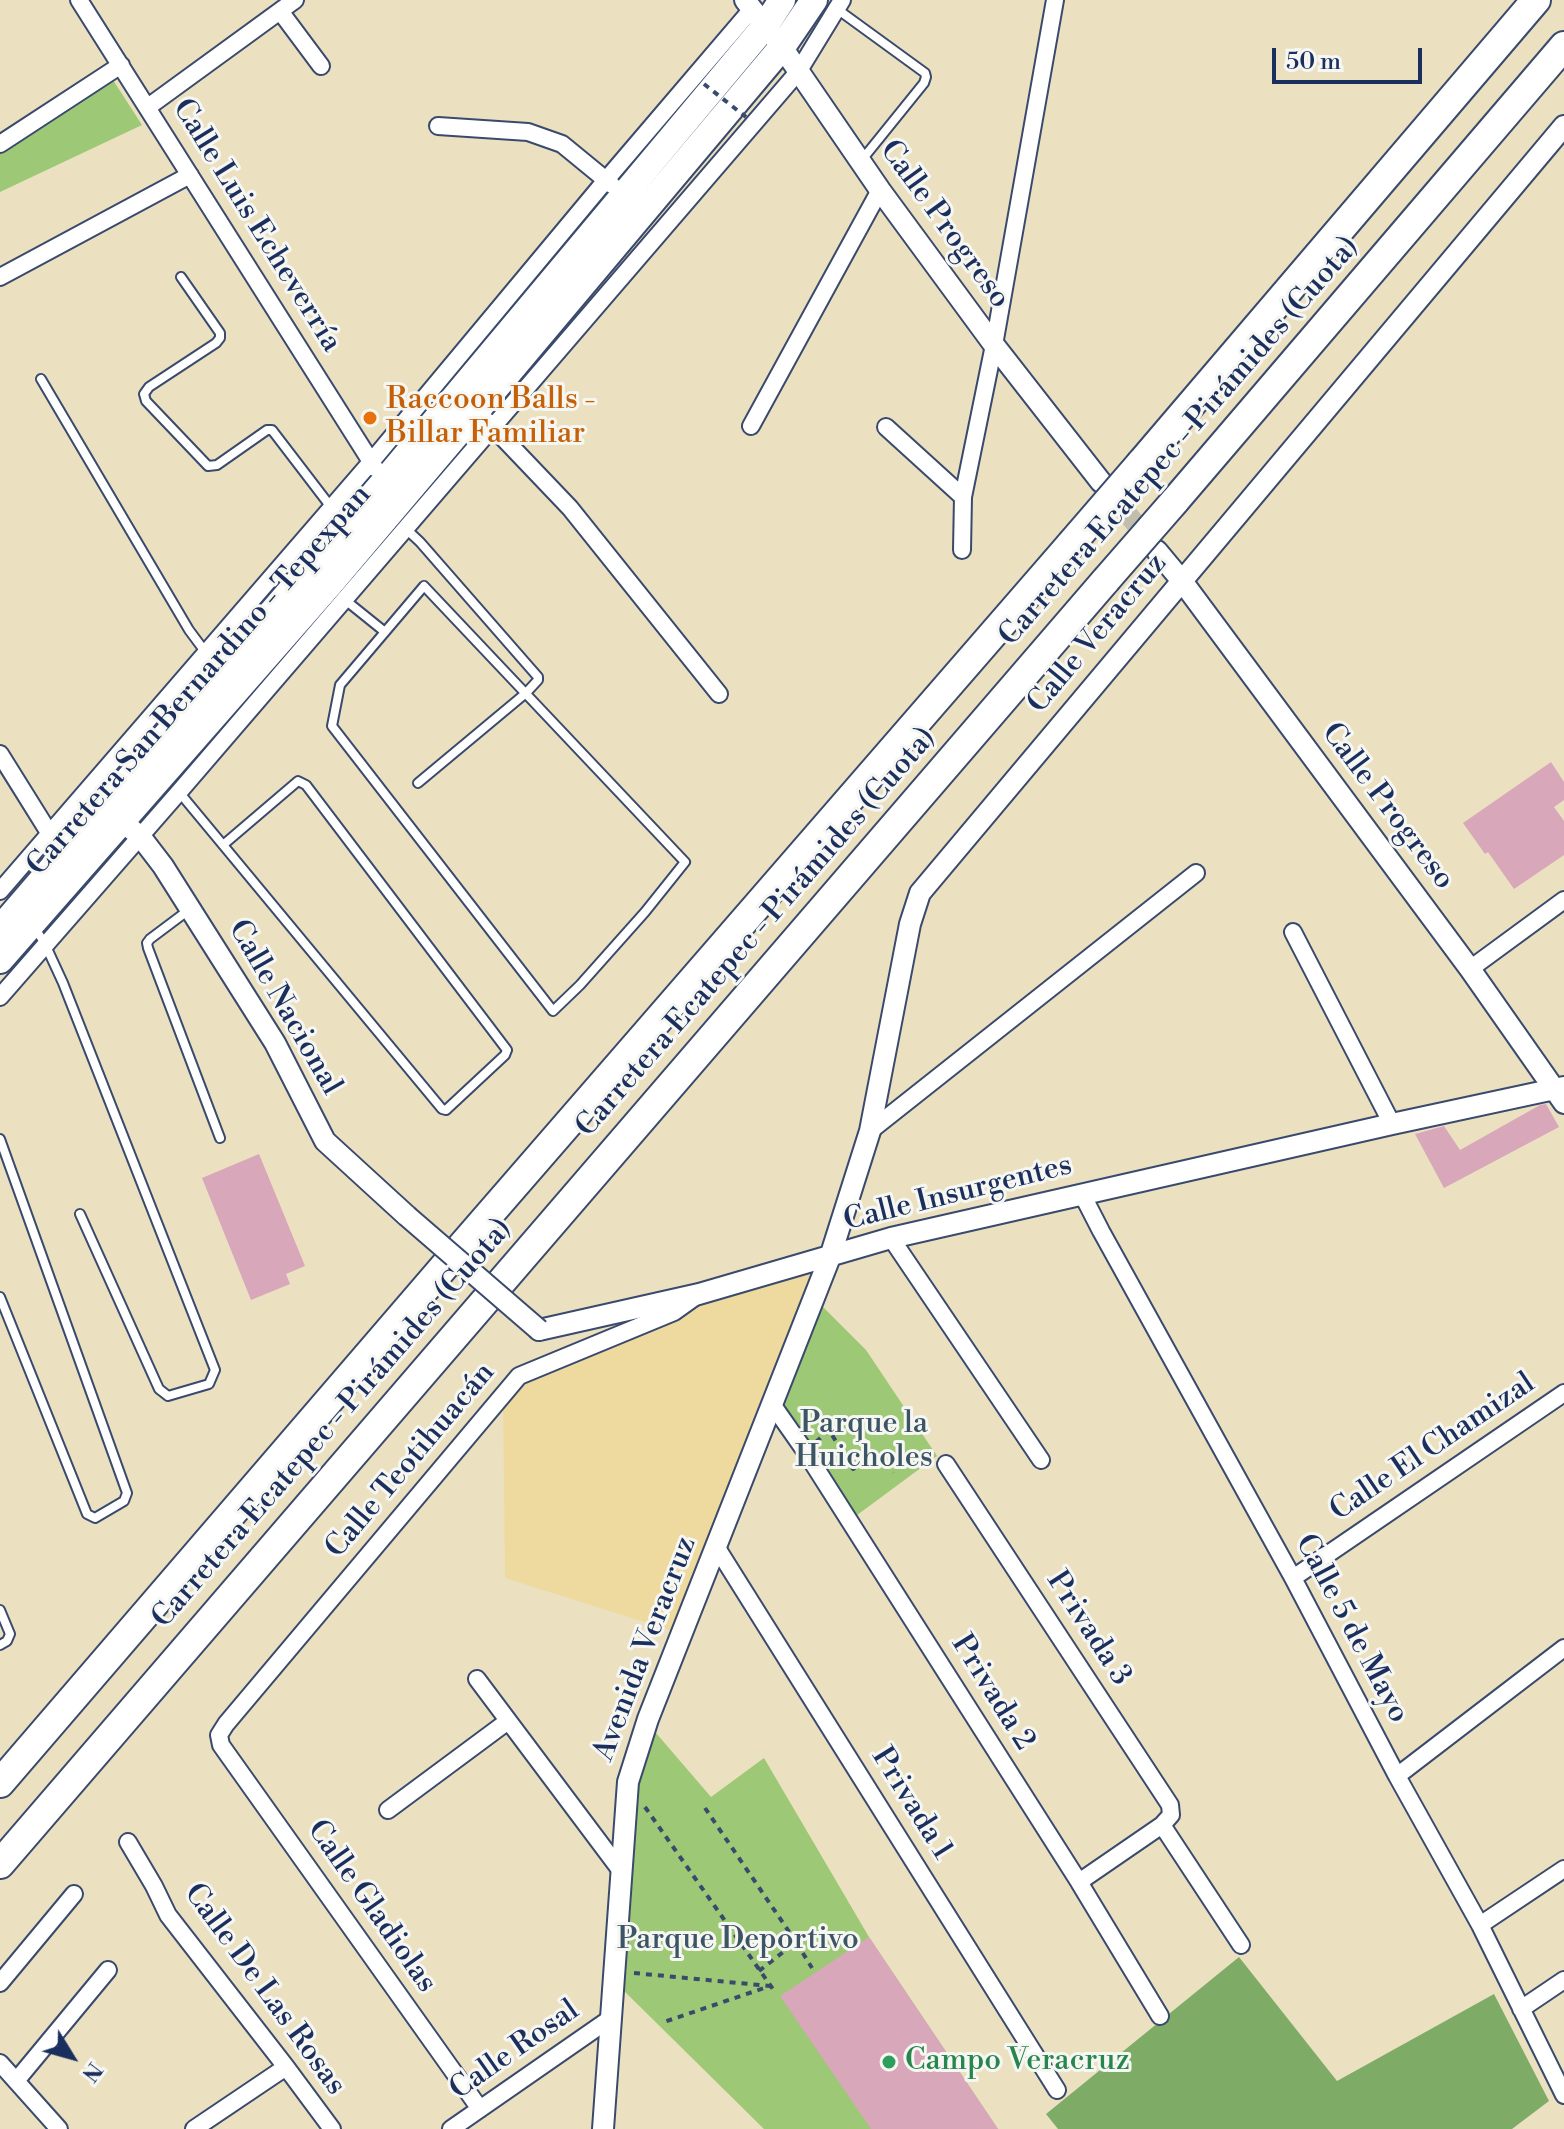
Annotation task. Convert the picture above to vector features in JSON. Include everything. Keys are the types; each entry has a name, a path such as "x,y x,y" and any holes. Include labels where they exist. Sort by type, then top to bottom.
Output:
{"highway":[{"name":"Carretera San Bernardino - Tepexpan","path":"0,960 39,934 69,866 213,662 378,472 615,187 754,12 782,0"},
{"name":"Carretera Ecatepec - Pirámides (Cuota)","path":"0,1783 1141,463 1536,0"},
{"name":"Carretera San Bernardino - Tepexpan","path":"0,929 69,866 130,829 485,419 782,47 831,3"},
{"name":"Carretera Ecatepec - Pirámides (Cuota)","path":"0,1864 1564,46"}],"street":[{"name":"Calle Luis Echeverría","path":"79,0 378,472"},
{"path":"148,107 295,0"},
{"path":"962,550 963,497 994,345 1055,0"},
{"path":"719,694 570,508 485,419 798,72 831,3"},
{"path":"280,11 321,66"},
{"name":"Calle Progreso","path":"754,12 994,345 1101,482"},
{"path":"0,144 121,65"},
{"path":"438,126 528,132 562,144 615,187"},
{"name":"Calle Veracruz","path":"830,1257 870,1131 910,924 920,893 1564,126"},
{"path":"0,277 190,175"},
{"path":"751,426 880,190"},
{"path":"886,427 963,497"},
{"name":"Calle Progreso","path":"1157,551 1561,1093"},
{"path":"0,997 39,934 130,829 179,792 337,592"},
{"path":"0,891 49,833 213,662"},
{"path":"0,754 69,866"},
{"name":"Calle Nacional","path":"130,829 163,866 275,1043 325,1141 407,1216"},
{"path":"870,1131 1196,873"},
{"path":"1470,969 1564,900"},
{"path":"1293,932 1392,1124"},
{"name":"Calle Insurgentes","path":"407,1216 539,1330 699,1294 891,1238 1392,1124 1561,1093"},
{"name":"Calle 5 de Mayo","path":"1082,1194 1480,1925 1564,2095"},
{"path":"891,1238 1041,1460"},
{"name":"Avenida Veracruz","path":"603,2129 628,1782 648,1719 830,1257"},
{"name":"Calle Teotihuacán","path":"219,1735 519,1376 674,1312 699,1294"},
{"name":"Calle El Chamizal","path":"1293,1578 1564,1393"},
{"name":"Privada 2","path":"772,1404 1079,1882 1160,2016"},
{"name":"Privada 3","path":"946,1464 1170,1805 1171,1815 1162,1825"},
{"name":"Privada 1","path":"717,1548 1057,2090"},
{"path":"1397,1776 1564,1648"},
{"path":"477,1679 621,1871"},
{"path":"388,1810 508,1721"},
{"name":"Calle Gladiolas","path":"219,1735 221,1745 480,2109"},
{"path":"1079,1882 1162,1825 1241,1945"},
{"name":"Calle De Las Rosas","path":"128,1842 168,1915 332,2129"},
{"path":"1480,1925 1564,1869"},
{"path":"0,1983 74,1894"},
{"path":"16,2081 108,1970"},
{"path":"1521,2009 1564,1980"},
{"name":"Calle Rosal","path":"451,2129 611,2018"},
{"path":"0,2063 59,2129"},
{"path":"194,2129 286,2067"}],"lane":[{"path":"831,3 925,73 926,77 860,161"},
{"path":"181,277 220,333 220,338 149,387 144,394 146,401 208,466 217,465 267,430 272,430 339,517"},
{"path":"41,379 189,630 213,662"},
{"path":"397,521 420,542 538,677 526,693 418,783"},
{"path":"424,586 526,693 685,862 637,921 553,1011 332,726 340,685 424,586"},
{"path":"337,592 385,632"},
{"path":"179,792 442,1109 446,1110 505,1055 507,1050 306,785 298,781 223,845"},
{"path":"190,909 147,943 220,1138"},
{"path":"39,934 63,983 215,1370 209,1384 168,1396 159,1389 80,1214"},
{"path":"0,1139 127,1493 124,1501 95,1518 87,1514 0,1297"},
{"path":"0,1610 10,1634 7,1641 0,1645"}],"path":[{"path":"704,84 746,117"},
{"path":"805,1451 829,1430 853,1469 880,1452 893,1473"},
{"path":"628,1782 775,1992"},
{"path":"705,1808 812,1968"},
{"path":"759,1971 796,1942"},
{"path":"615,1971 770,1986"},
{"path":"664,2022 770,1986"}],"green space":[{"path":"106,69 142,125 0,192 0,141"},
{"name":"Parque la Huicholes","path":"816,1300 866,1350 937,1456 849,1521 775,1401"},
{"name":"Parque Deportivo","path":"644,1719 711,1797 764,1758 869,1937 998,2129 764,2129 617,1984"},
{"path":"1239,1957 1337,2081 1494,1994 1549,2101 1512,2129 1058,2129 1046,2114"}],"sand":[{"path":"826,1265 679,1633 505,1578 503,1395 516,1380 752,1282"}],"building":[{"path":"1551,762 1564,782 1564,800 1554,807 1564,821 1564,855 1514,889 1463,823"},
{"path":"1546,1104 1559,1127 1444,1188 1415,1134 1444,1126 1460,1150"},
{"path":"259,1154 305,1266 286,1274 290,1284 251,1300 202,1178"},
{"name":"Campo Veracruz","path":"869,1937 998,2129 871,2129 780,1996"}],"tunnel":[{"path":"1104,485 1152,544"}],"place":[{"name":"Raccoon Balls - Billar Familiar","path":"370,418"},
{"name":"Campo Veracruz","path":"889,2062"}]}
